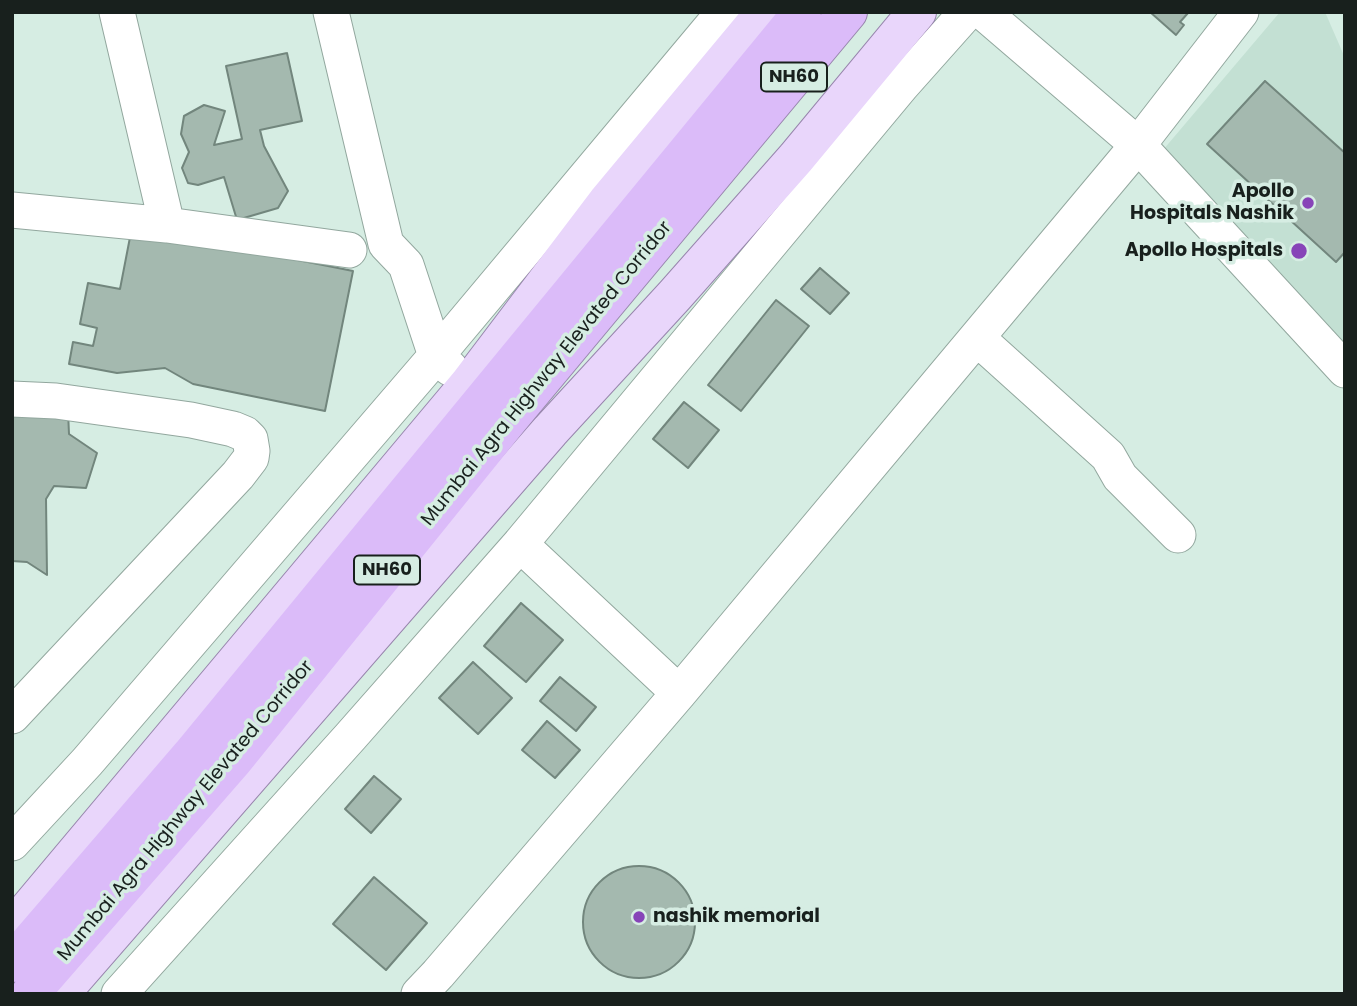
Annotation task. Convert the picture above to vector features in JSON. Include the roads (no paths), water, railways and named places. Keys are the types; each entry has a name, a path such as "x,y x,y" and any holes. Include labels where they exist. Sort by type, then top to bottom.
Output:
{"highway":[{"name":"Mumbai Agra Highway Elevated Corridor","path":"30,994 233,761 509,419 724,132 802,12"},
{"name":"Mumbai Agra Highway Elevated Corridor","path":"12,963 724,132 848,12"}],"main road":[{"path":"12,929 469,383 607,202 765,12"},
{"path":"60,994 541,442 796,158 917,12"}],"street":[{"path":"117,12 167,225"},
{"path":"331,12 386,244 405,265 436,356 469,383"},
{"path":"355,12 409,238 405,265"},
{"path":"12,843 87,762 436,356 724,12"},
{"path":"119,994 351,737 520,544 902,85 967,12"},
{"path":"983,12 1138,145 1345,370"},
{"path":"438,987 679,693 1138,145 1241,12"},
{"path":"12,210 167,225 349,250"},
{"path":"977,338 1108,456 1120,477 1178,535"},
{"path":"12,399 56,401 191,419 246,434 253,451 238,475 12,716"},
{"path":"520,544 679,693"}],"place":[{"name":"Apollo Hospitals Nashik","path":"1308,203"},
{"name":"Apollo Hospitals","path":"1299,251"},
{"name":"nashik memorial","path":"639,917"}]}
